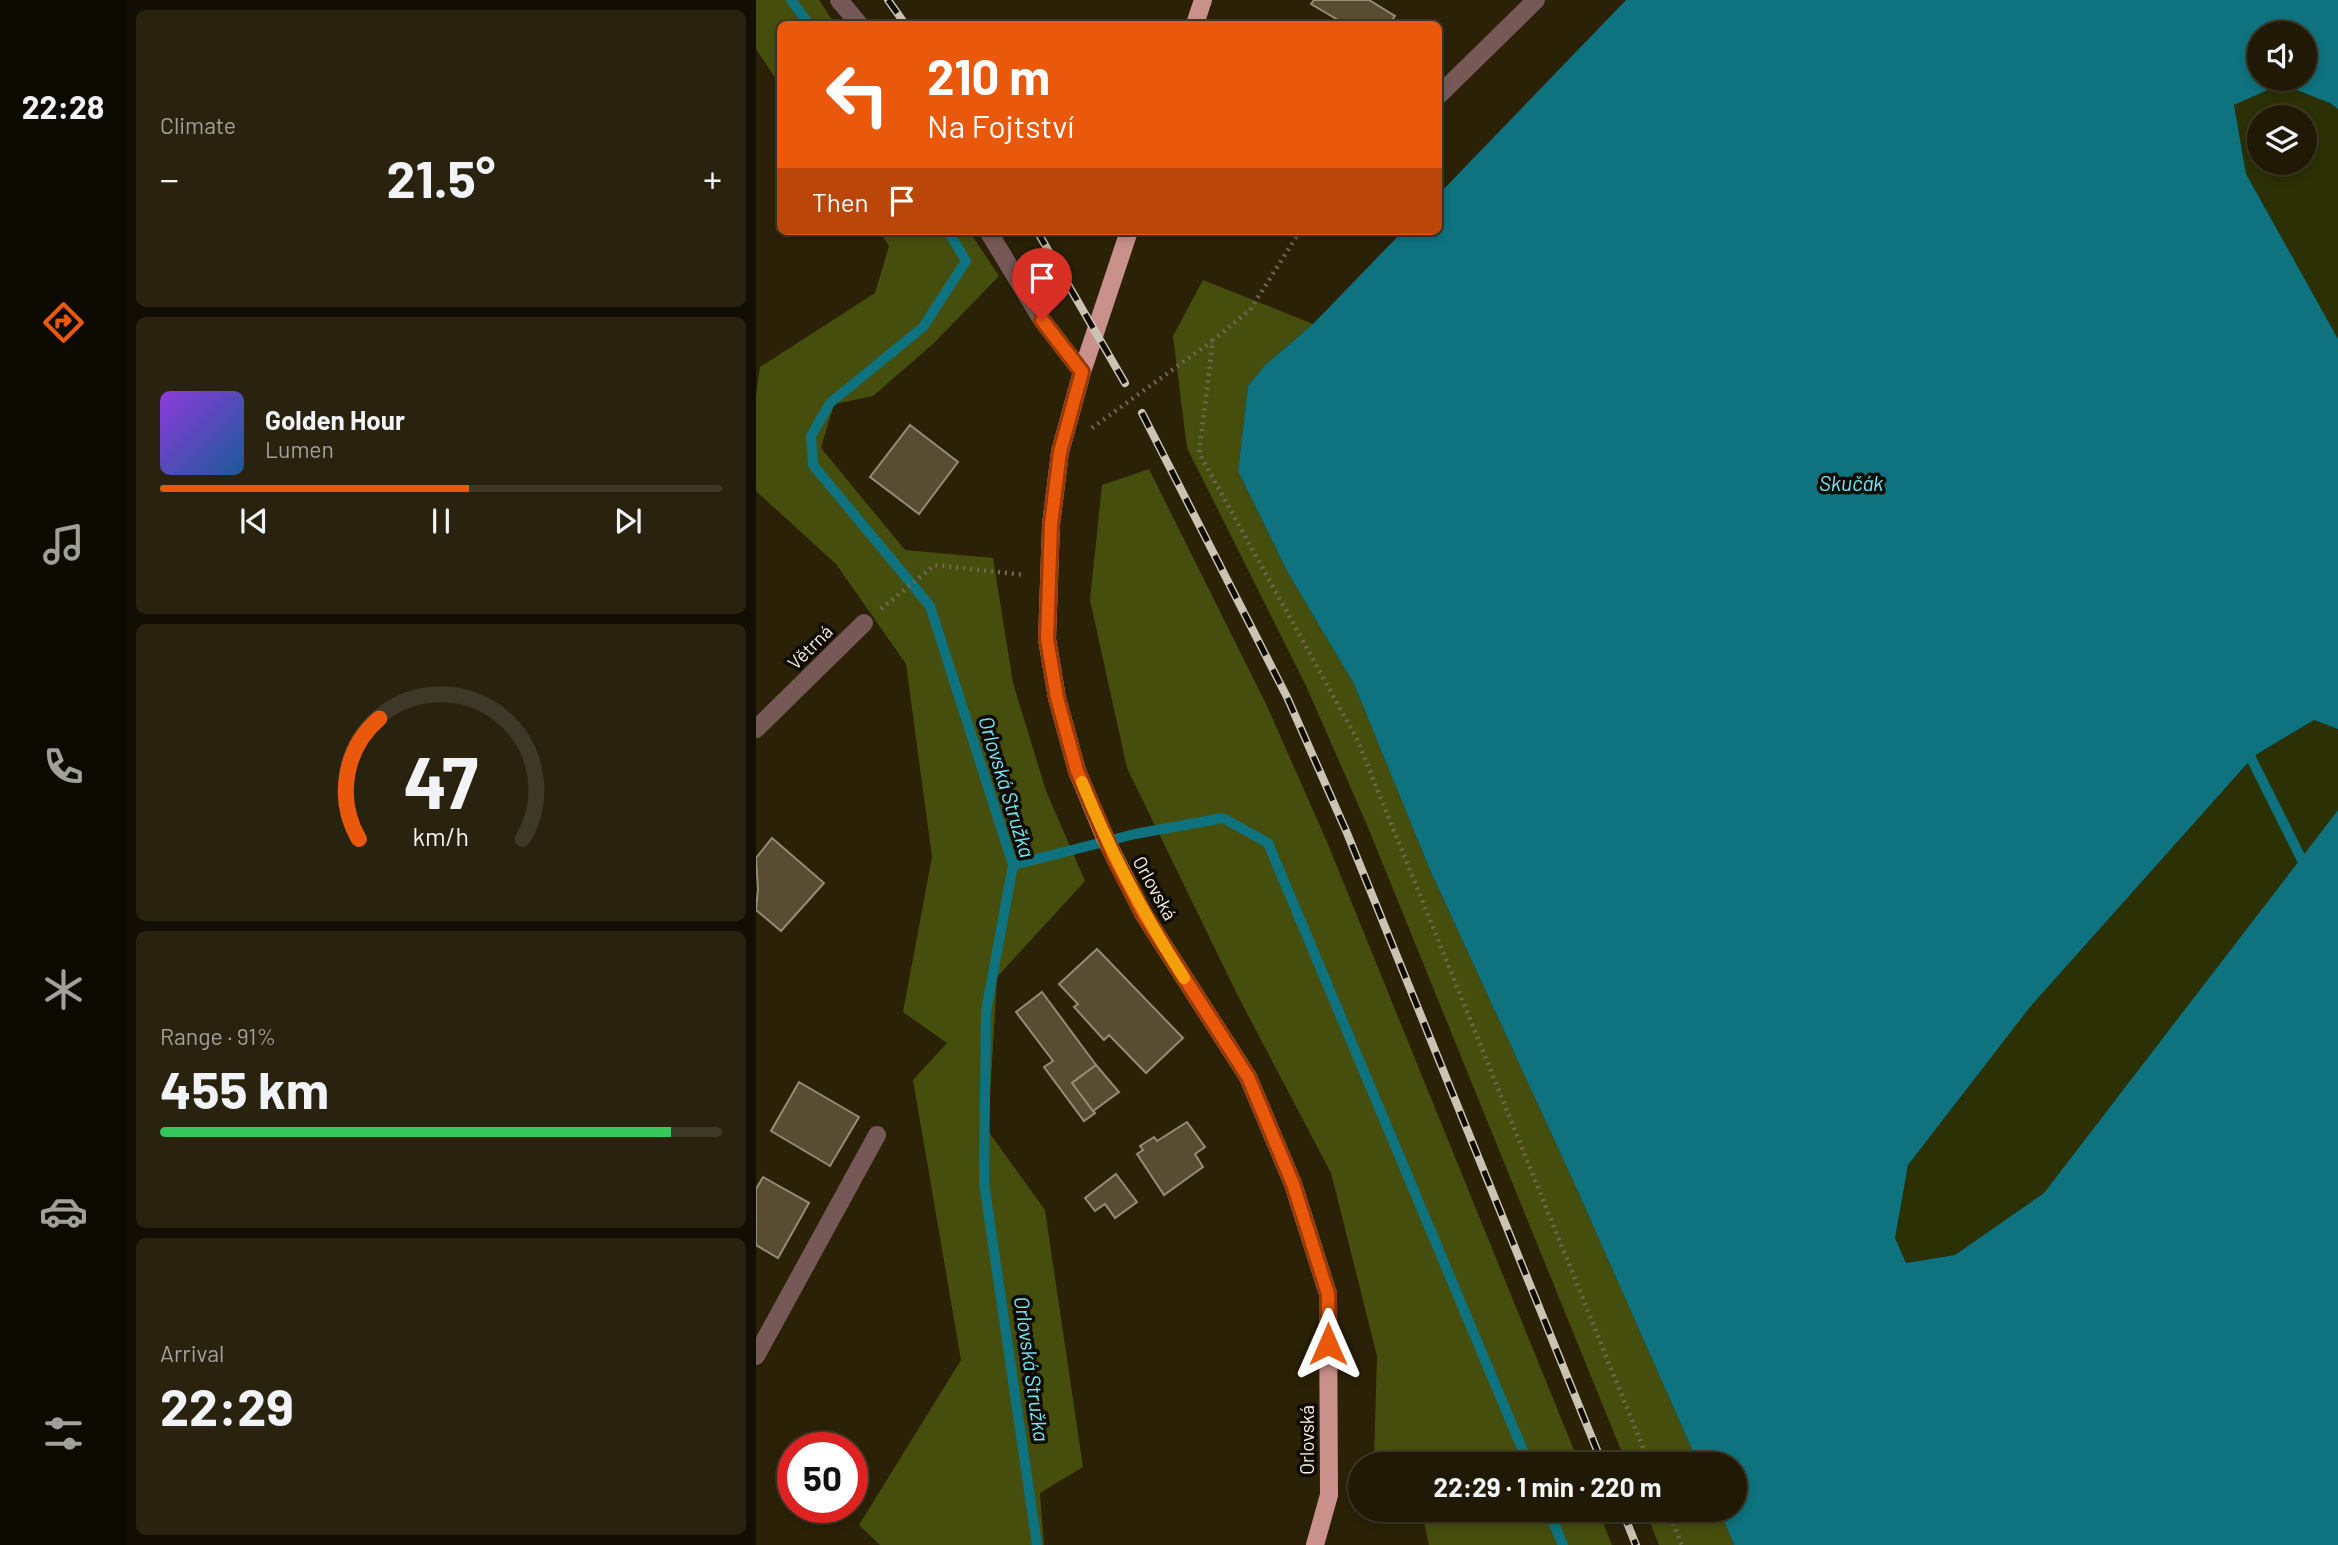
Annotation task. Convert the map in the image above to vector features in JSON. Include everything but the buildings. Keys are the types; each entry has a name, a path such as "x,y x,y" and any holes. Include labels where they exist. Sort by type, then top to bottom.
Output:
{"main road":[{"path":"1196,21 1203,0"},
{"name":"Orlovská","path":"1128,235 1082,372 1060,452 1051,525 1047,639 1057,698 1077,771 1105,838 1144,915 1248,1077 1293,1184 1328,1294 1328,1495 1315,1545"}],"street":[{"path":"839,0 856,21"},
{"path":"1442,92 1536,0"},
{"path":"990,235 1042,320 1082,372"},
{"name":"Větrná","path":"756,729 864,623"},
{"path":"756,1356 877,1135"}],"path":[{"path":"1060,452 1250,310 1297,235"},
{"path":"1213,340 1199,453 1357,738 1645,1452"},
{"path":"864,623 935,565 1050,577"},
{"path":"1673,1522 1682,1545"}],"green space":[{"path":"756,0 819,0 833,21 777,21 777,80 756,49"},
{"path":"2265,91 2299,91 2338,109 2338,339 2246,174 2234,105"},
{"path":"882,235 972,235 999,276 934,343 873,396 834,404 821,448 905,550 993,558 1013,683 1046,791 1085,881 997,977 988,1131 1045,1210 1083,1467 1040,1493 1044,1545 880,1545 859,1525 868,1523 868,1510 961,1360 913,1080 947,1043 903,1012 932,857 906,664 836,564 756,491 756,395 760,367 875,293 889,246"},
{"path":"1203,280 1313,324 1265,365 1248,386 1238,471 1288,573 1354,684 1430,870 1575,1185 1693,1452 1622,1452 1367,825 1307,688 1187,448 1173,336"},
{"path":"1149,469 1267,706 1327,842 1575,1452 1374,1452 1377,1356 1331,1173 1239,998 1127,768 1090,600 1102,485"},
{"path":"2314,720 2338,729 2338,810 2044,1193 1955,1255 1906,1263 1895,1238 1908,1165 2030,1007 2255,756"},
{"path":"1424,1522 1603,1522 1612,1545 1429,1545"},
{"path":"1650,1522 1725,1522 1734,1545 1659,1545"}],"water":[{"name":"Skučák","path":"1626,0 2338,0 2338,109 2299,91 2317,91 2317,21 2247,21 2247,91 2265,91 2234,105 2246,174 2338,339 2338,729 2314,720 2254,756 2030,1007 1908,1165 1895,1238 1906,1263 1955,1255 2044,1193 2338,810 2338,1545 1734,1545 1725,1522 1747,1522 1747,1452 1693,1452 1575,1185 1430,870 1354,684 1288,573 1238,471 1248,386 1265,365 1313,324 1399,235 1442,235 1442,191"}],"waterway":[{"name":"Orlovská Stružka","path":"791,0 807,21"},
{"name":"Orlovská Stružka","path":"950,235 966,261 923,327 830,403 811,436 813,465 930,606 1013,865 986,1011 984,1183 1037,1545"},
{"path":"2247,750 2306,868"},
{"path":"1013,865 1135,834 1223,818 1268,843 1524,1452"},
{"path":"1553,1522 1563,1545"}],"railway":[{"path":"888,0 903,21"},
{"path":"1039,235 1125,383"},
{"path":"1142,413 1287,697 1347,833 1598,1452"},
{"path":"1627,1522 1636,1545"}],"slow traffic":[{"path":"1082,782 1105,838 1144,915 1184,978"}],"route":[{"path":"1042,320 1082,372 1060,452 1051,525 1047,639 1057,698 1077,771 1105,838 1144,915 1248,1077 1293,1184 1328,1294 1328,1344"}]}
